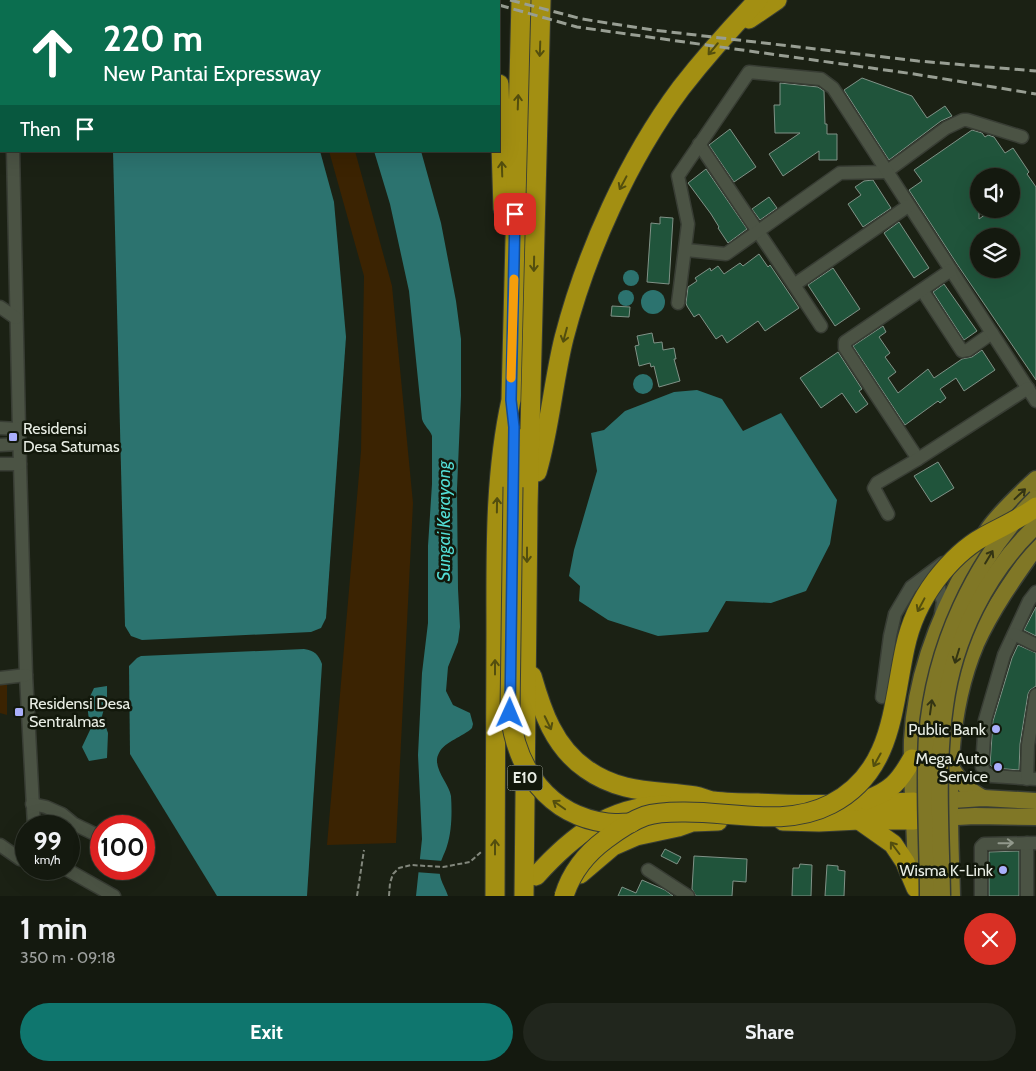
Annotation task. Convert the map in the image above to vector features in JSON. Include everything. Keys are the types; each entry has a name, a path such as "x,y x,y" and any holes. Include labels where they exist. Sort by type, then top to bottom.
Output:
{"highway":[{"name":"E10","path":"495,896 497,490 503,434 511,400 521,0"},
{"name":"E10","path":"524,896 528,506 541,0"},
{"path":"528,506 539,466 564,338 581,281 618,193 643,145 680,89 758,0"},
{"path":"729,31 777,0"},
{"path":"500,115 504,238 514,268"},
{"path":"511,400 514,427 510,713 512,728 524,766 545,795 564,809 585,818 608,823 637,823 657,820 692,822 819,822 856,812 887,792 903,776 912,759"},
{"path":"563,896 575,873 590,853 619,829 644,816 668,812 694,811 776,817 796,816 831,804 852,790 875,764 885,745 892,720 905,646 912,622 936,580 955,558 981,538 1036,508"},
{"path":"527,661 547,723 563,747 584,769 627,789 696,796 713,801"},
{"path":"536,876 564,846 581,833 613,816 645,807 713,801 808,806 856,812 914,811"},
{"path":"856,812 893,844 919,889"},
{"path":"563,896 578,875 613,846 636,836 692,822"}],"main road":[{"path":"919,889 912,738 920,684 939,623 953,593 989,528 1036,479"},
{"path":"919,889 927,736 932,702 944,649 960,608 991,553 1009,527 1036,498"},
{"path":"942,896 941,740 948,686 962,641 976,608 1006,559 1036,526"},
{"path":"952,896 949,800 950,766 956,709 976,644 1004,591 1036,547"},
{"path":"912,738 925,751 938,752 946,749 952,742"},
{"path":"950,766 969,791 983,798"},
{"path":"914,811 949,800 983,798 1036,801"},
{"path":"914,811 949,818 975,816 1036,817"},
{"path":"950,841 958,828 975,816"},
{"path":"919,889 921,871 931,867 946,871 951,878"}],"street":[{"path":"678,302 688,224 678,176 749,72 821,79 833,88 1036,401"},
{"path":"686,250 726,254 840,173 886,172 946,128 963,120 1022,137"},
{"path":"699,144 821,326"},
{"path":"13,152 19,444 26,675 33,815"},
{"path":"794,285 908,206"},
{"path":"918,459 844,348 845,342 951,270"},
{"path":"922,290 962,351 968,350 992,333"},
{"path":"0,307 16,318"},
{"path":"888,514 874,488 877,482 918,459 1028,388"},
{"path":"0,428 19,429"},
{"path":"0,445 19,444"},
{"path":"0,464 20,464"},
{"path":"882,697 890,636 896,614 911,587 989,528"},
{"path":"919,581 927,581 939,588 943,602 939,623"},
{"path":"1036,592 1029,600 1004,656 985,720 982,767 985,773 992,776 1031,779 1028,745 1034,718 1036,695"},
{"path":"1014,634 1036,645"},
{"path":"0,678 26,675"},
{"path":"32,804 46,807 62,814 74,824 90,832"},
{"path":"981,896 981,847 984,844 1031,843 1027,896"},
{"path":"0,845 15,856"},
{"path":"648,870 688,896"},
{"path":"80,877 114,896"}],"path":[{"path":"357,896 364,850"},
{"path":"389,896 393,874 399,868 411,865 443,867 470,862 481,852"}],"shaded area":[{"path":"329,152 355,152 392,286 413,503 396,843 327,845 361,451 364,276"},
{"path":"0,685 7,685 7,715 0,713"}],"water":[{"path":"113,152 320,152 334,202 346,337 326,618 321,628 311,632 142,640 131,636 125,626"},
{"name":"Sungai Kerayong","path":"374,152 421,152 441,223 456,301 461,339 461,396 457,489 460,627 458,642 448,667 446,691 453,705 470,713 473,724 472,728 468,731 445,745 437,758 437,764 451,796 450,834 440,871 441,880 448,896 416,896 422,839 418,755 422,673 428,623 428,546 432,484 432,436 422,419 409,291 390,204"},
{"path":"631,270 639,278 631,286 623,278"},
{"path":"626,290 634,298 626,306 618,298"},
{"path":"653,290 661,294 665,302 661,310 653,314 645,310 641,302 645,294"},
{"path":"639,374 647,374 653,380 653,388 647,394 639,394 633,388 633,380"},
{"path":"697,390 722,399 743,431 781,413 837,500 830,544 806,591 771,603 726,601 708,632 658,636 608,620 579,601 580,586 569,576 574,550 597,471 591,433 604,430 625,411 674,392"},
{"path":"304,649 316,654 322,664 307,896 217,896 130,754 129,666 141,656"},
{"path":"107,686 107,698 102,716 108,733 107,758 89,761 82,747 90,730 87,703 94,688"}],"pier":[{"path":"417,859 443,861 442,874 415,872"}],"building":[{"path":"862,78 912,96 927,118 945,106 952,116 941,121 889,160 844,90"},
{"path":"780,83 818,87 824,91 825,124 827,124 827,134 837,134 837,160 819,160 819,151 783,176 769,154 800,133 775,133 774,105 780,105"},
{"path":"730,129 756,167 734,182 709,145"},
{"path":"972,130 982,133 985,137 988,135 994,137 1005,153 1013,148 1029,172 1027,174 1036,187 1036,380 909,190 922,181 914,170"},
{"path":"706,169 747,229 728,243 711,214 688,183"},
{"path":"873,180 891,208 863,227 848,204 861,195 855,187 864,181"},
{"path":"769,197 777,208 760,220 752,209"},
{"path":"660,217 673,218 669,284 647,282 651,223 660,224"},
{"path":"899,222 929,268 914,278 884,233"},
{"path":"759,254 768,267 770,265 799,308 765,331 758,321 727,343 722,335 716,339 699,314 694,317 687,306 688,287 697,281 695,278 710,268 711,271 718,266 724,274 740,263 743,266"},
{"path":"833,268 860,309 835,326 808,285"},
{"path":"944,284 977,331 964,340 933,292"},
{"path":"612,306 630,307 629,317 611,316"},
{"path":"883,326 886,332 879,337 890,353 885,357 896,372 888,378 898,393 928,369 934,378 962,359 972,357 982,350 995,370 964,391 956,378 940,389 946,398 940,403 938,401 905,425 853,346"},
{"path":"652,333 654,343 662,342 663,350 674,348 676,359 674,359 680,381 659,387 654,366 651,367 650,363 639,366 635,346 639,345 637,336"},
{"path":"838,352 862,389 859,391 868,404 856,413 842,393 821,408 800,378"},
{"path":"938,462 954,488 931,502 914,476"},
{"path":"1036,607 1036,636 1024,630"},
{"path":"1018,645 1036,653 1036,686 1028,694 1020,744 1019,770 994,768 990,765 993,721 1012,658"},
{"path":"665,849 681,857 677,864 661,856"},
{"name":"Wisma K-Link","path":"1019,851 1019,896 989,896 989,852"},
{"path":"694,856 747,859 746,882 733,881 732,896 696,896 692,889"},
{"path":"800,864 812,865 811,896 792,896 793,868 799,868"},
{"path":"827,865 838,866 838,870 845,871 844,896 825,896"},
{"path":"642,880 665,890 673,896 618,896 622,887 636,893"}],"railway":[{"path":"510,0 582,19 653,30 918,61 1036,71"},
{"path":"500,5 577,27 914,74 1036,94"}],"slow traffic":[{"path":"511,378 514,279"}],"place":[{"name":"Residensi Desa Satumas","path":"13,437"},
{"name":"Residensi Desa Sentralmas","path":"19,712"},
{"name":"Public Bank","path":"996,729"},
{"name":"Mega Auto Service","path":"998,767"},
{"name":"Wisma K-Link","path":"1003,870"}],"route":[{"path":"510,713 514,427 511,400 515,214"}]}
